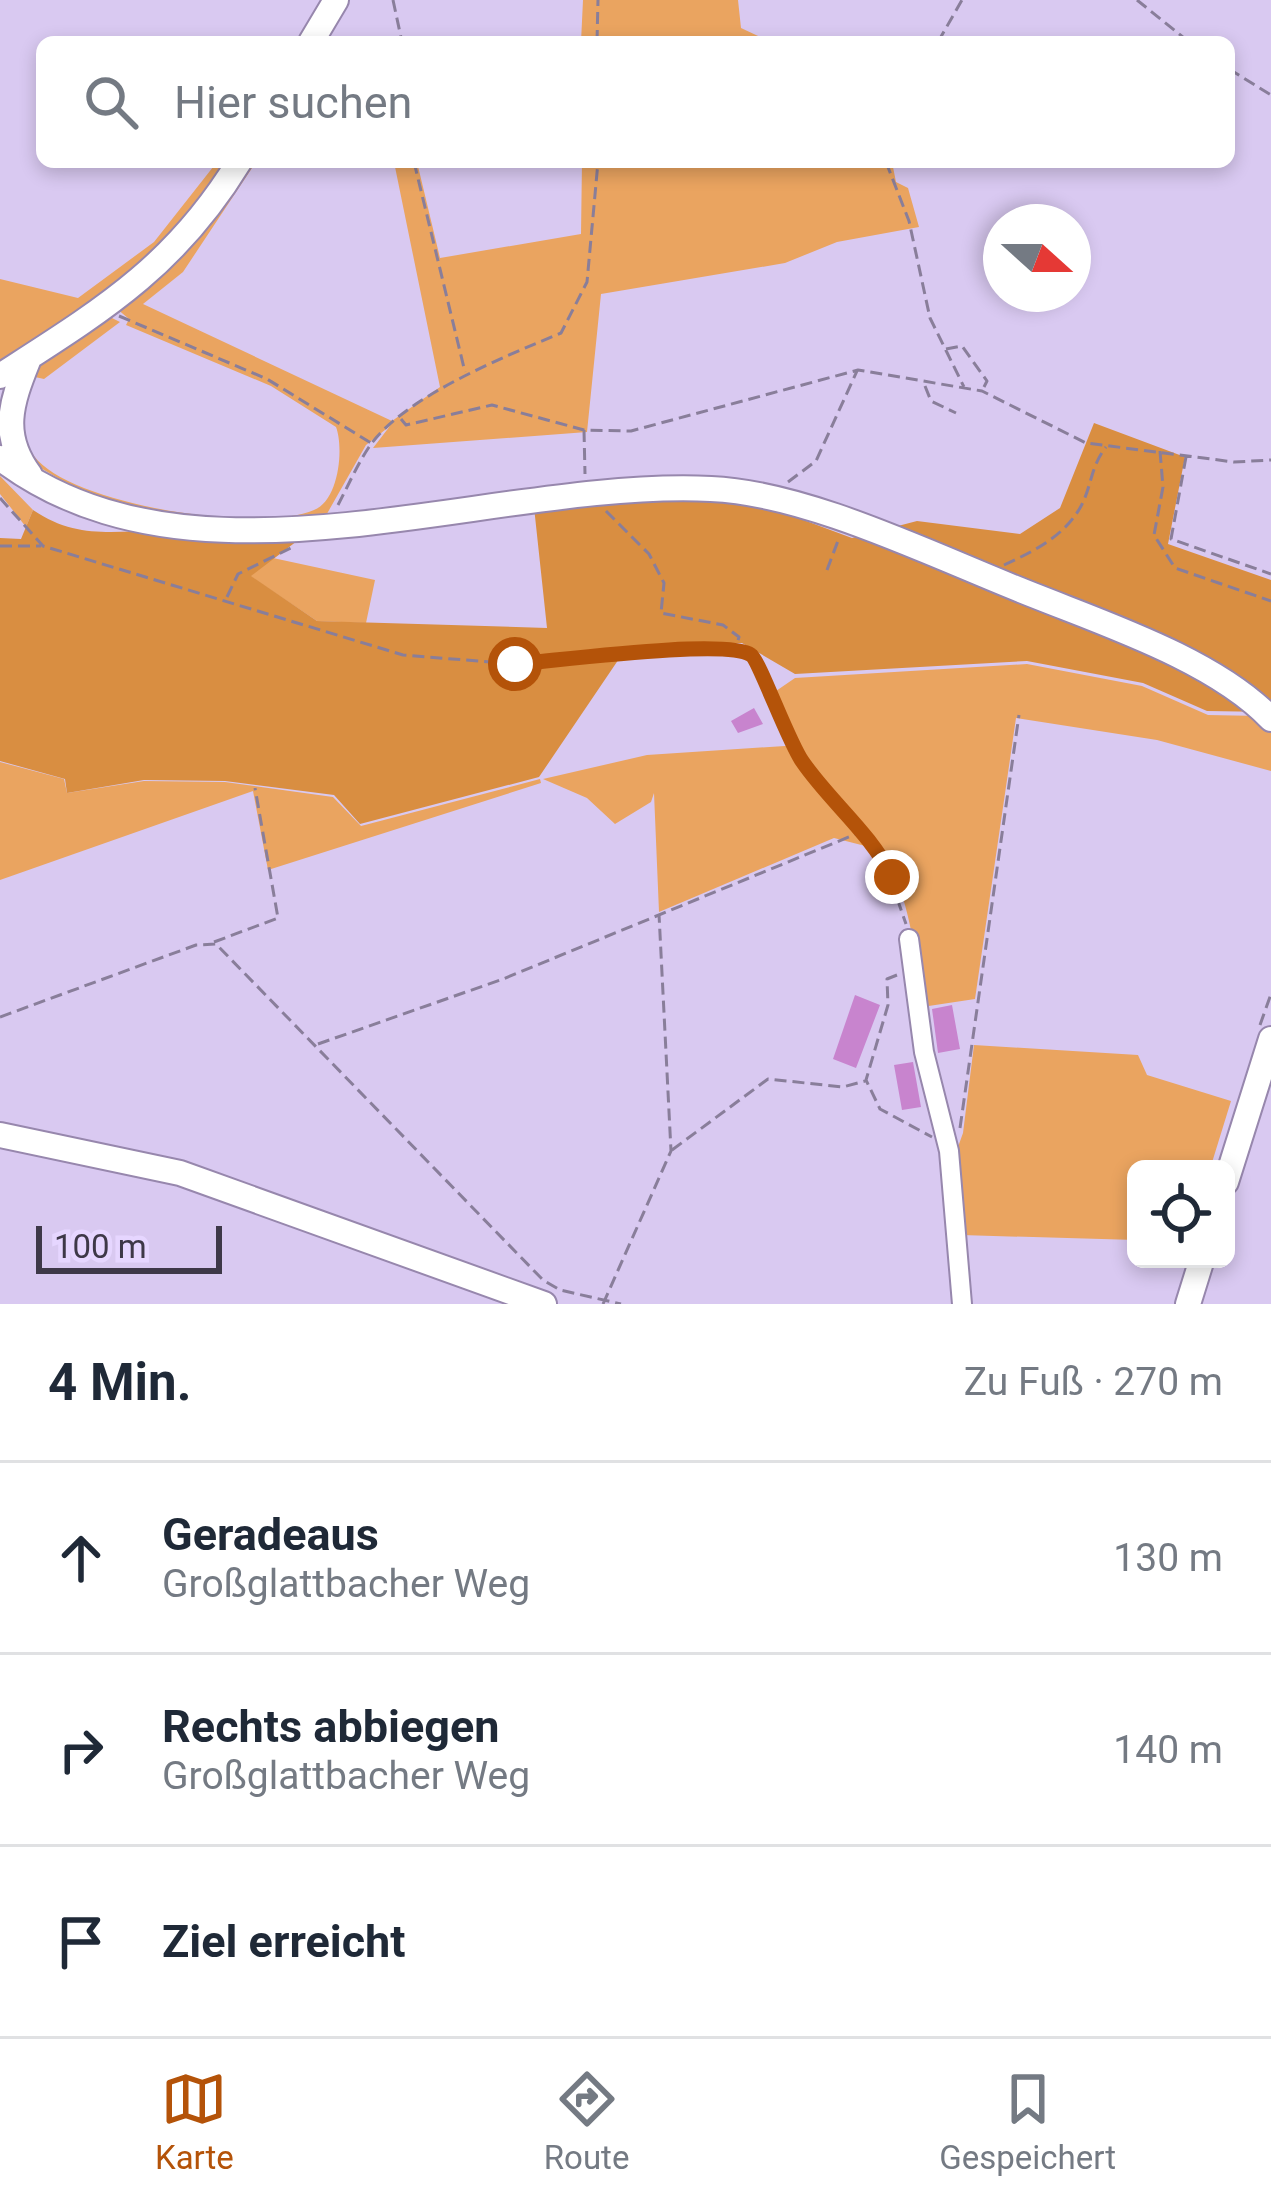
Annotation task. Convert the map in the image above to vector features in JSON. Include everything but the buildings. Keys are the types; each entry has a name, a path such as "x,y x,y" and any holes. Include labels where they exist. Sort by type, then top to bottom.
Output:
{"main road":[{"path":"315,36 336,0"},
{"path":"0,376 109,307 189,236 235,168"},
{"path":"0,394 28,361"},
{"path":"28,361 10,402 9,427 16,455 39,484"},
{"path":"0,458 39,484 141,521 198,528 326,526 591,482 757,496 866,530 981,575 1210,674 1271,719"},
{"path":"1233,1160 1271,1039"},
{"path":"0,1135 180,1173 544,1304"},
{"path":"1188,1304 1199,1268"}],"lane":[{"path":"909,939 947,1146 962,1304"}],"path":[{"path":"393,0 401,36"},
{"path":"597,36 598,0"},
{"path":"941,36 962,0"},
{"path":"1136,0 1181,36"},
{"path":"1235,73 1271,95"},
{"path":"414,168 465,374"},
{"path":"226,598 238,574 326,526 371,443 401,419 465,374 561,333 587,282 597,168"},
{"path":"888,168 909,221 917,273 944,350 965,389"},
{"path":"109,307 122,319 267,379 371,443"},
{"path":"944,350 962,346 987,380 982,391"},
{"path":"401,419 406,425 492,405 584,430 631,431 857,370 982,391 1086,442 1234,463 1271,460"},
{"path":"757,496 802,475 816,461 857,370"},
{"path":"924,384 931,401 956,413"},
{"path":"584,430 591,482 601,507 649,554 664,583 661,613 723,625 739,638 735,649"},
{"path":"981,575 1052,541 1082,506 1091,465 1107,446"},
{"path":"1160,450 1163,487 1154,536 1174,568 1271,601"},
{"path":"1166,556 1187,456"},
{"path":"0,498 43,546"},
{"path":"827,570 842,530"},
{"path":"1171,539 1271,574"},
{"path":"0,546 43,546 403,655 462,663 735,649 751,654 762,667 771,703 788,737 892,877 909,939"},
{"path":"913,973 887,979 888,1005 866,1080 880,1109 947,1146 964,1102 1019,715"},
{"path":"0,1017 278,918 255,788"},
{"path":"316,1046 466,994 853,831 862,832"},
{"path":"604,1301 671,1151 658,914"},
{"path":"212,943 543,1280 560,1291 621,1304"},
{"path":"671,1151 768,1079 843,1087 866,1080"}],"shaded area":[{"path":"583,0 738,0 741,28 758,36 581,36"},
{"path":"212,168 228,168 185,232 0,370 0,279 78,298 154,242"},
{"path":"242,168 252,168 183,272 143,304 392,421 440,387 395,168 418,168 440,258 581,234 582,168 893,168 896,182 908,188 919,227 837,242 785,263 601,294 587,432 373,448 390,426 366,445 324,519 228,523 101,503 25,459 16,397 33,367 106,315 120,322 44,379 35,377 28,396 24,416 28,446 54,473 124,501 212,516 288,517 314,510 329,496 339,460 336,427 271,386 126,325 129,319 116,308"},
{"path":"1094,423 1185,457 1168,544 1271,580 1271,712 1207,711 1143,683 1027,661 795,674 742,643 627,647 539,777 360,824 334,795 225,781 144,780 67,793 65,779 0,761 0,538 21,539 33,510 64,526 94,531 192,532 297,541 251,576 317,621 547,628 534,507 591,494 755,502 852,538 917,521 1020,534 1060,508"},
{"path":"0,476 33,510 26,527 0,494"},
{"path":"273,558 375,580 366,623 317,621 250,576"},
{"path":"1027,664 1142,686 1208,715 1260,716 1271,733 1271,771 1157,740 1016,718 975,999 922,1007 905,906 881,850 834,838 659,912 654,793 651,802 615,824 587,798 543,779 647,755 800,745 776,699 776,691 795,678"},
{"path":"0,762 64,779 67,793 144,781 225,782 333,797 361,826 540,779 541,783 268,870 253,791 0,880"},
{"path":"974,1045 1138,1055 1147,1075 1231,1101 1213,1160 1127,1160 1127,1240 961,1235 954,1158 963,1133"}],"route":[{"path":"515,664 711,646 751,654 762,667 771,703 802,760 875,847 892,877"}]}
